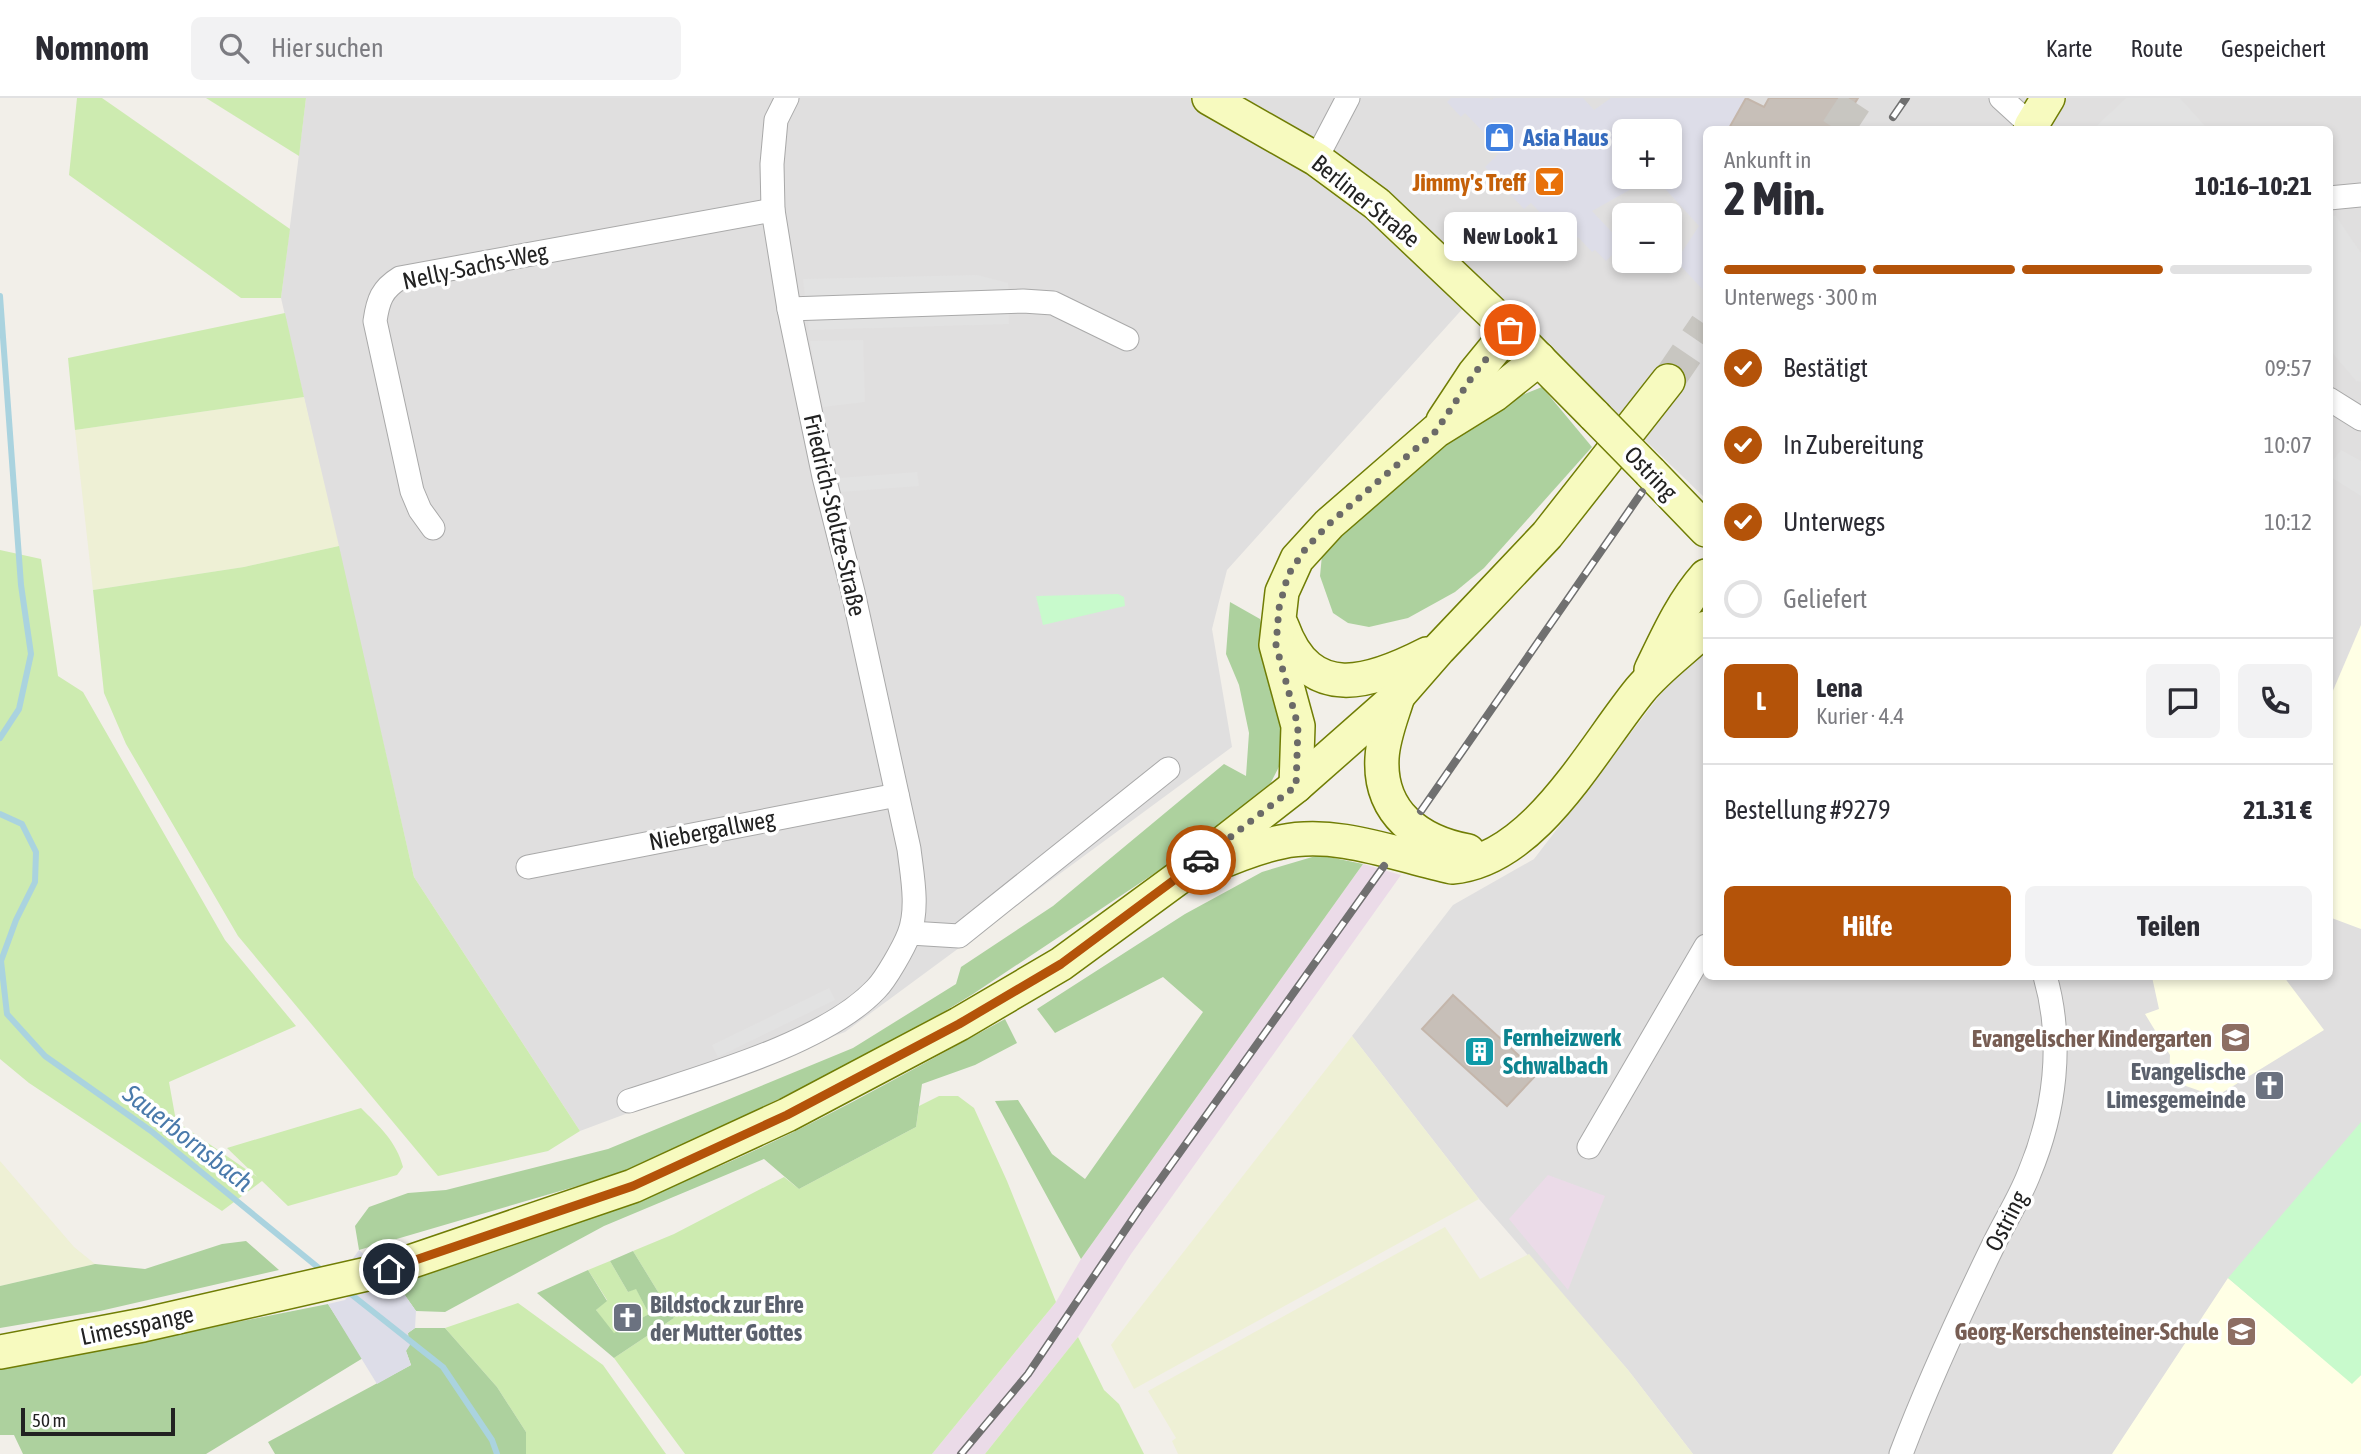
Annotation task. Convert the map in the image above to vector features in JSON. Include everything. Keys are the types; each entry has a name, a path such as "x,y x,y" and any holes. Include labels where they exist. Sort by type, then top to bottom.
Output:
{"main road":[{"name":"Berliner Straße","path":"1209,98 1316,159 1385,211 1510,330 1595,416"},
{"path":"1436,431 1474,374 1510,330"},
{"path":"1296,786 1298,726 1276,645 1279,608 1288,575 1306,548 1329,524 1436,431 1494,395 1539,359"},
{"path":"1177,879 1296,786 1398,696 1547,535 1668,381"},
{"name":"Ostring","path":"1595,416 1703,527"},
{"path":"1642,687 1678,616 1703,579"},
{"path":"1279,608 1282,627 1290,648 1303,663 1335,679 1353,681 1390,674 1439,649"},
{"path":"1177,879 1263,846 1296,840 1337,840 1452,867 1480,862 1508,848 1539,821 1642,687 1703,631"},
{"path":"1398,696 1382,759 1390,802 1400,818 1430,840 1450,847 1490,852 1508,848"},
{"name":"Limesspange","path":"0,1352 143,1325 389,1269 633,1186 787,1115 959,1024 1061,964 1177,879"}],"street":[{"name":"Friedrich-Stoltze-Straße","path":"629,1101 755,1059 841,1018 878,988 910,933 914,891 909,849 853,593 826,488 789,309 773,210 776,120 787,98"},
{"path":"1316,159 1348,98"},
{"path":"2001,98 2038,118"},
{"path":"2333,198 2361,195"},
{"name":"Nelly-Sachs-Weg","path":"433,528 420,510 412,492 374,321 377,302 386,287 400,278 773,210"},
{"path":"789,309 1023,301 1054,303 1128,339"},
{"path":"2333,401 2361,419"},
{"path":"910,933 959,936 1168,769"},
{"name":"Niebergallweg","path":"528,867 897,795"},
{"path":"1589,1147 1703,951"},
{"name":"Ostring","path":"1901,1454 1992,1248 2029,1175 2043,1136 2056,1050 2053,1002 2046,980"}],"shaded area":[{"path":"306,98 2025,98 2051,123 2067,98 2361,98 2361,1454 1693,1454 1628,1370 1479,1199 1352,1036 1453,905 1534,859 1663,691 1703,652 1703,980 2333,980 2333,126 1703,126 1703,496 1484,285 1227,570 1212,629 1232,747 845,1032 580,1131 414,877 281,298"},
{"path":"1451,98 1583,98 1594,110 1611,98 1746,98 1730,126 1703,126 1703,290 1682,267 1682,252 1699,226 1682,207 1682,203 1678,203 1665,189 1682,189 1682,119 1612,119 1612,189 1631,189 1592,211 1612,232 1612,255 1606,261 1595,250 1592,252 1578,237 1570,244 1531,203 1524,209 1485,167 1498,154 1485,141 1488,137 1465,113 1461,117 1447,102"},
{"path":"2126,98 2180,98 2205,126 2096,126"},
{"path":"2333,216 2336,216 2361,253 2361,382 2356,381 2333,354"},
{"path":"977,275 1008,283 1009,324 809,330 803,279"},
{"path":"863,340 865,402 823,407 810,341"},
{"path":"304,397 339,546 244,567 93,590 75,430"},
{"path":"2341,450 2361,461 2361,496 2333,478 2333,460"},
{"path":"917,472 919,486 840,492 839,478"},
{"path":"2361,625 2361,929 2333,918 2333,691"},
{"path":"1363,864 1401,875 1131,1254 1078,1337 985,1454 932,1454 1056,1302 1081,1259"},
{"name":"Evangelischer Kindergarten","path":"2153,980 2286,980 2324,1030 2207,1102 2203,1092 2169,1080 2170,1055 2145,1014 2159,1009"},
{"path":"829,988 835,1000 718,1057 712,1045"},
{"path":"1352,1036 1479,1199 1134,1389 1111,1345"},
{"path":"0,1161 74,1247 95,1264 0,1286"},
{"path":"1548,1175 1605,1196 1568,1290 1509,1219"},
{"path":"1445,1227 1480,1279 1529,1254 1628,1370 1693,1454 1178,1454 1172,1441 1176,1438 1148,1391"},
{"path":"359,1250 397,1284 416,1311 415,1328 408,1333 410,1345 406,1351 411,1365 377,1384 328,1304 345,1300 356,1287 349,1264"},
{"name":"Georg-Kerschensteiner-Schule","path":"2228,1278 2352,1383 2361,1375 2361,1454 2112,1454"}],"green space":[{"path":"77,98 102,98 290,229 281,298 241,298 69,175"},
{"path":"206,98 306,98 299,156"},
{"path":"285,313 304,397 75,430 68,358"},
{"path":"1542,387 1592,447 1484,568 1455,592 1408,618 1369,627 1348,623 1333,613 1320,576 1322,555 1352,512 1492,407"},
{"path":"339,546 414,877 580,1131 548,1151 438,1176 238,936 126,744 104,693 93,590 244,567"},
{"path":"0,550 41,559 58,676 83,692 225,940 296,1026 169,1082 176,1121 257,1177 227,1148 361,1108 386,1134 396,1150 403,1167 397,1175 288,1206 262,1181 222,1211 29,1083 0,1059"},
{"path":"1118,594 1124,597 1125,606 1043,625 1036,596"},
{"path":"1230,602 1260,619 1280,707 1285,755 1265,794 1167,865 973,994 894,1042 738,1119 615,1175 359,1250 355,1226 369,1207 408,1193 446,1190 608,1149 853,1048 956,984 961,967 1053,906 1224,764 1246,776 1249,733 1239,685 1226,654"},
{"path":"1319,855 1363,864 1081,1259 995,1101 1018,1100 1052,1154 1085,1179 1203,1012 1163,977 1055,1033 1037,1009 1185,914 1262,872"},
{"path":"1005,1019 1017,1043 975,1065 922,1084 916,1127 799,1189 764,1159 604,1226 445,1312 416,1311 397,1284 581,1222 716,1168 822,1118"},
{"path":"939,1096 958,1096 974,1108 1056,1302 932,1454 685,1454 614,1358 674,1318 633,1251 674,1234 784,1177 799,1189 916,1127 919,1106"},
{"path":"2361,1122 2361,1375 2352,1384 2228,1278"},
{"path":"246,1241 279,1270 100,1311 0,1328 0,1286 95,1264 145,1269 222,1244"},
{"path":"633,1251 674,1318 614,1358 537,1293 588,1270 607,1301 596,1310 614,1333 649,1314 636,1289 628,1292 610,1261"},
{"path":"610,1261 628,1292 636,1288 649,1314 613,1334 596,1310 607,1300 588,1270"},
{"path":"518,1303 603,1365 666,1454 526,1454 526,1432 497,1387 445,1328"},
{"path":"328,1304 363,1358 206,1454 23,1454 14,1435 0,1435 0,1369"},
{"path":"415,1328 445,1328 497,1387 526,1432 526,1454 275,1454 268,1442 411,1365 406,1351 408,1333"},
{"path":"1078,1337 1104,1390 1119,1404 1144,1454 985,1454"}],"building":[{"path":"1746,98 1764,107 1769,98 1858,98 1841,126 1835,123 1833,126 1730,126"},
{"name":"Fernheizwerk Schwalbach","path":"1453,995 1538,1073 1507,1106 1422,1029"}],"waterway":[{"name":"Sauerbornsbach","path":"0,296 21,585 31,654 19,709 0,738"},
{"name":"Sauerbornsbach","path":"0,814 22,824 36,852 35,882 16,920 1,961 7,1014 45,1056 151,1131 325,1273"},
{"name":"Sauerbornsbach","path":"347,1291 443,1367 492,1440 497,1454"}],"tunnel":[{"path":"1840,126 1858,98"},
{"path":"1668,381 1703,329"}],"railway":[{"path":"1893,117 1906,98"},
{"path":"1421,811 1642,492"},
{"path":"961,1454 1028,1374 1138,1211 1384,866"}],"way so far":[{"path":"1201,860 1296,786 1298,726 1276,645 1282,592 1297,559 1329,524 1436,431 1474,374 1510,330"}],"place":[{"name":"Asia Haus","path":"1500,137"},
{"name":"Jimmy's Treff","path":"1549,182"},
{"name":"New Look 1","path":"1510,330"},
{"name":"Evangelischer Kindergarten","path":"2235,1038"},
{"name":"Fernheizwerk Schwalbach","path":"1480,1051"},
{"name":"Evangelische Limesgemeinde","path":"2269,1085"},
{"name":"Bildstock zur Ehre der Mutter Gottes","path":"627,1318"},
{"name":"Georg-Kerschensteiner-Schule","path":"2242,1331"}],"route":[{"path":"389,1269 633,1186 787,1115 959,1024 1061,964 1201,860"}]}
